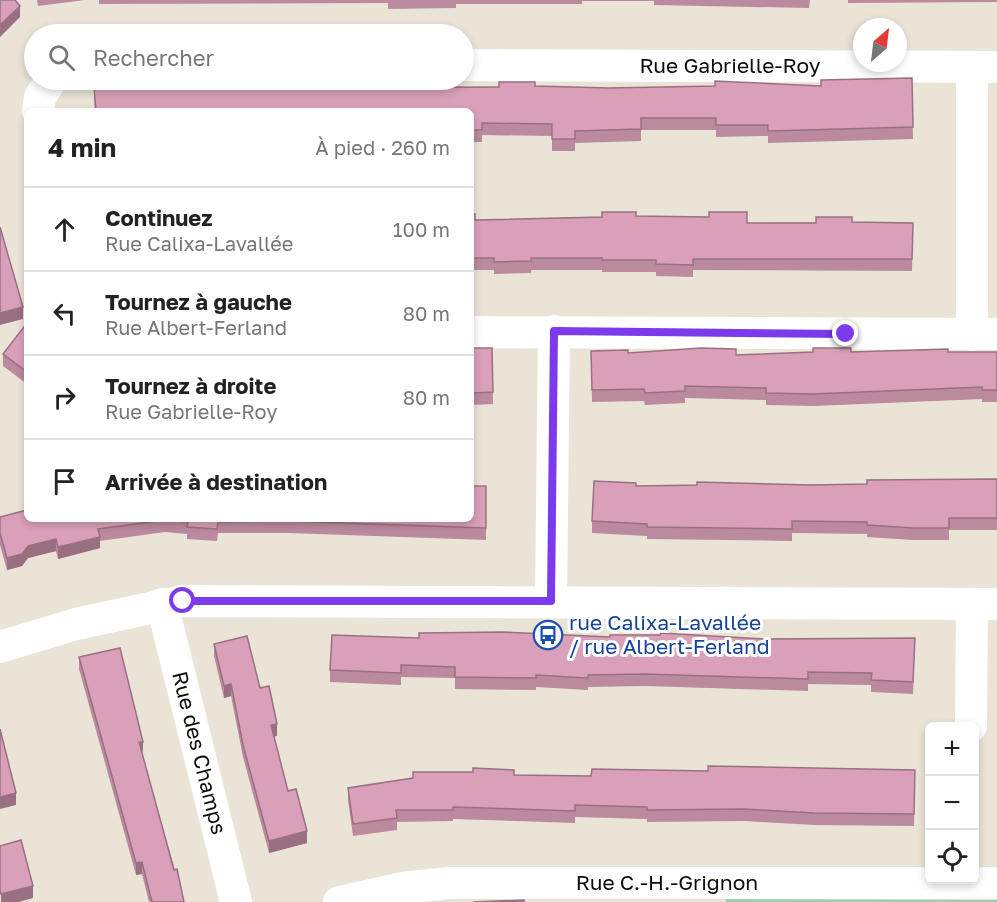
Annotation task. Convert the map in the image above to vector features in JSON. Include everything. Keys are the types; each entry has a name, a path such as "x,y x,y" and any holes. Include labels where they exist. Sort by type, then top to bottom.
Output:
{"street":[{"name":"Rue Gabrielle-Roy","path":"474,65 984,67"},
{"path":"474,332 985,334 984,67"},
{"path":"38,108 40,97 45,90"},
{"path":"551,601 554,331"},
{"path":"0,647 41,633 162,604 246,600 984,604 971,722"},
{"name":"Rue des Champs","path":"162,604 236,902"},
{"name":"Rue C.-H.-Grignon","path":"339,902 427,885 582,893 925,883"}],"green space":[{"path":"726,899 997,900 997,902 726,902"}],"building":[{"path":"0,0 15,0 20,6 0,25"},
{"path":"912,78 913,127 768,131 768,125 716,125 716,118 641,118 641,129 575,131 575,139 552,139 552,124 482,123 482,130 474,130 474,108 96,108 94,90 474,90 474,87 499,87 499,82 535,82 535,86 609,88 715,86 715,81 821,86 821,80"},
{"path":"602,212 636,212 636,216 709,217 709,212 747,212 747,223 816,223 816,217 852,217 852,222 913,223 912,259 693,259 693,265 656,264 656,260 602,260 602,258 531,258 531,261 494,262 494,258 474,258 474,214 475,220 602,217"},
{"path":"0,227 23,307 0,313"},
{"path":"24,327 24,370 3,354"},
{"path":"474,348 492,348 493,392 474,393"},
{"path":"701,348 736,349 736,355 813,352 813,348 851,348 851,352 948,349 948,352 997,352 997,390 982,390 982,387 813,394 766,393 766,388 685,386 685,391 645,393 644,389 592,390 591,351 628,350 628,353"},
{"path":"997,479 997,518 949,518 949,528 867,525 867,522 792,521 792,529 647,527 647,524 592,521 594,481 636,483 636,486 697,485 697,482 810,485 867,484 867,480"},
{"path":"474,486 486,486 486,528 317,522 474,522"},
{"path":"24,511 24,522 150,522 98,529 100,537 58,547 56,539 28,546 22,554 7,558 0,533 0,517"},
{"path":"188,522 218,522 217,529 187,527"},
{"path":"502,632 610,637 610,635 660,635 661,633 765,639 915,638 913,682 871,680 872,673 808,672 808,679 645,674 588,675 588,678 536,675 536,678 455,677 455,667 401,665 401,673 330,670 332,635 419,638 419,633"},
{"path":"247,636 260,688 269,686 277,724 271,725 288,791 296,789 307,831 269,841 243,745 231,684 224,686 214,644"},
{"path":"120,648 143,742 139,742 174,870 177,869 184,902 152,902 142,862 136,863 79,657"},
{"path":"0,729 16,793 0,797"},
{"path":"708,766 915,770 914,814 814,813 744,809 647,810 647,807 575,805 575,811 453,807 453,810 396,810 397,818 353,824 348,788 413,778 413,772 473,772 473,768 514,770 514,775 591,776 592,769 708,771"},
{"path":"21,840 33,886 1,894 0,846"},
{"path":"524,900 524,902 473,902"}],"place":[{"name":"rue Calixa-Lavallée / rue Albert-Ferland","path":"548,635"}],"route":[{"path":"183,601 551,601 550,460 554,331 846,334"}]}
